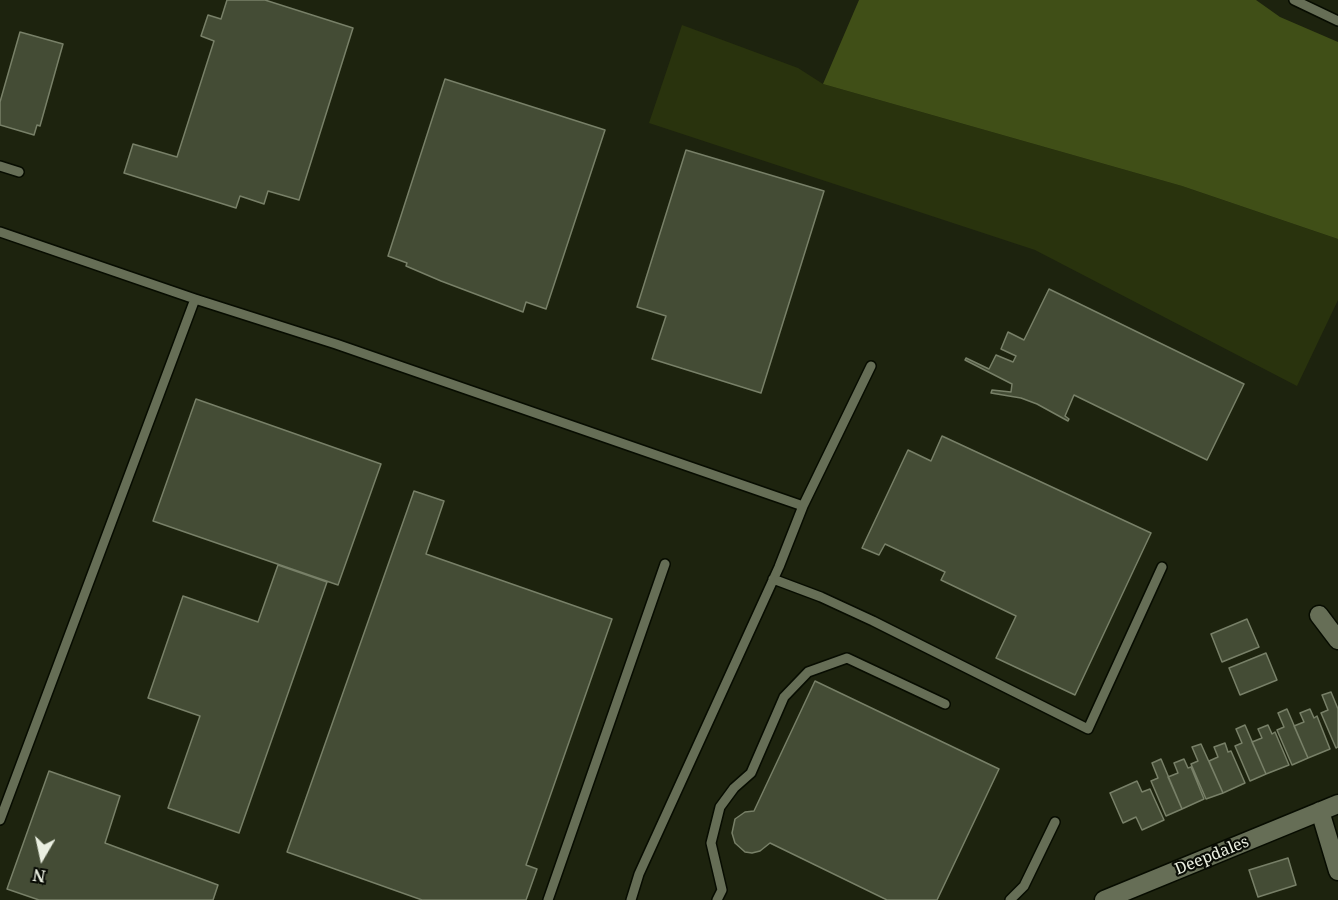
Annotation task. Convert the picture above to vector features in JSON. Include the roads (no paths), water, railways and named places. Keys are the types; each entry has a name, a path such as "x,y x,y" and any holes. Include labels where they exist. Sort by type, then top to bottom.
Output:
{"street":[{"path":"1319,615 1338,640"},
{"name":"Deepdales","path":"1104,900 1338,804"},
{"path":"1320,812 1338,871"}],"lane":[{"path":"1294,0 1338,21"},
{"path":"0,166 19,172"},
{"path":"0,232 195,299 336,344 803,506"},
{"path":"0,820 195,299"},
{"path":"631,900 639,874 773,579 803,506 872,366"},
{"path":"548,900 665,564"},
{"path":"773,579 821,597 873,621 1088,729 1162,567"},
{"path":"717,900 722,890 711,843 720,807 734,788 751,773 784,697 808,672 847,658 945,704"},
{"path":"1010,900 1024,886 1055,822"}]}
